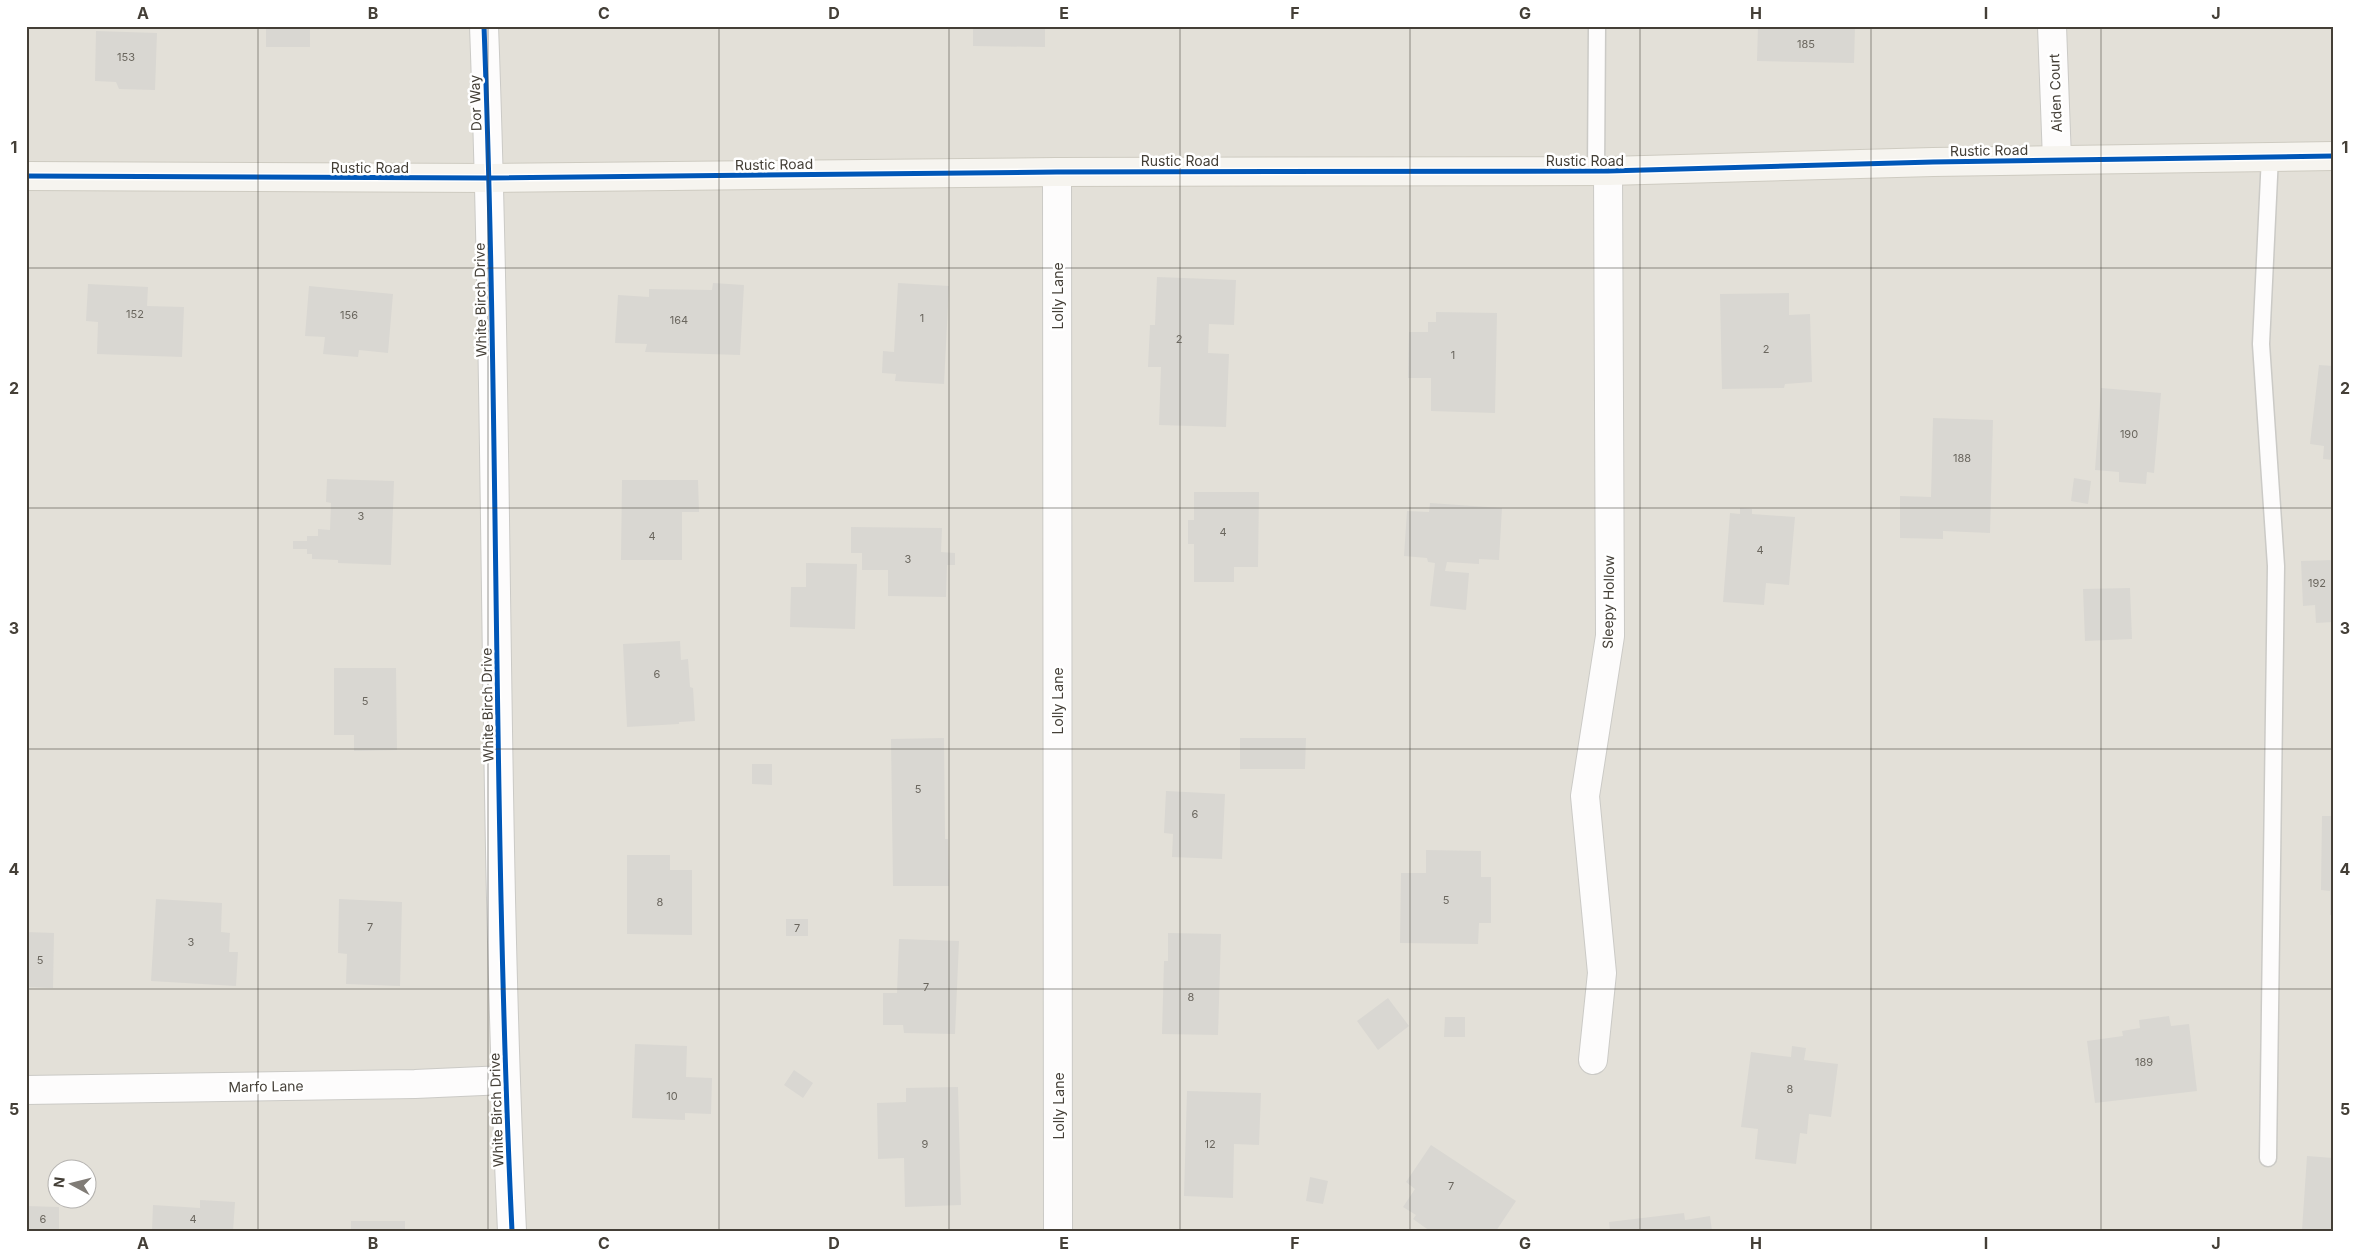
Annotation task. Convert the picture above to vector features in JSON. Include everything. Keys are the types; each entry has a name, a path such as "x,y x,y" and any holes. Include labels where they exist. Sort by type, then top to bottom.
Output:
{"street":[{"name":"Dor Way","path":"484,26 490,178"},
{"name":"Aiden Court","path":"2052,26 2057,160"},
{"name":"Rustic Road","path":"26,176 490,178 1057,172 1602,171 2057,160 2333,156"},
{"name":"Sleepy Hollow","path":"1593,1060 1602,973 1585,796 1610,636 1602,171"},
{"name":"Lolly Lane","path":"1057,172 1058,1231"},
{"name":"White Birch Drive","path":"490,178 505,1080 512,1231"},
{"name":"Marfo Lane","path":"26,1090 415,1084 505,1080"}],"lane":[{"path":"1597,26 1602,171"},
{"path":"2268,1158 2276,566 2261,344 2270,156"}],"shaded area":[{"path":"26,26 2333,26 2333,1231 26,1231"}],"building":[{"path":"266,26 310,26 310,47 266,47"},
{"path":"973,26 1045,26 1045,47 973,46"},
{"path":"1758,26 1855,26 1854,63 1757,61"},
{"path":"96,31 157,33 155,90 119,89 116,82 95,81"},
{"path":"1157,277 1236,280 1234,325 1209,324 1208,353 1229,354 1226,427 1159,425 1161,367 1148,367 1150,325 1155,325"},
{"path":"713,283 744,285 740,355 645,352 647,344 615,343 618,295 649,297 649,289 712,290"},
{"path":"898,283 949,286 944,384 895,381 896,374 882,373 883,351 894,352"},
{"path":"88,284 148,287 147,306 184,307 182,357 97,354 98,322 86,321"},
{"path":"309,286 393,294 388,353 359,350 358,357 323,354 325,337 305,336"},
{"path":"1789,293 1789,315 1810,314 1812,382 1785,384 1784,388 1722,389 1720,294"},
{"path":"1436,312 1497,313 1495,413 1431,411 1431,378 1408,378 1409,332 1428,332 1428,322 1436,322"},
{"path":"2319,365 2333,366 2333,460 2323,459 2324,446 2310,444"},
{"path":"2101,388 2161,393 2154,473 2147,472 2146,484 2119,482 2119,472 2095,470"},
{"path":"1933,418 1993,420 1990,533 1943,531 1943,539 1900,538 1900,496 1931,497"},
{"path":"2074,478 2091,481 2088,504 2071,501"},
{"path":"327,479 394,481 391,565 338,563 338,560 312,559 312,554 307,554 307,549 293,549 293,541 307,541 307,536 318,536 318,529 330,530 331,503 326,502"},
{"path":"622,480 698,480 699,512 682,512 682,560 621,560"},
{"path":"1194,492 1259,492 1258,567 1234,567 1234,582 1194,582 1194,544 1188,544 1188,520 1194,520"},
{"path":"1430,503 1502,508 1499,560 1479,559 1479,564 1447,562 1445,571 1469,573 1466,610 1430,606 1435,563 1428,562 1427,558 1404,556 1407,511 1429,512"},
{"path":"1740,508 1752,509 1752,514 1795,517 1789,585 1766,583 1764,605 1723,602 1730,513 1740,514"},
{"path":"851,527 942,528 941,552 955,553 955,565 947,565 946,597 888,596 888,570 862,570 862,553 851,553"},
{"path":"2333,560 2333,622 2316,623 2315,605 2303,606 2301,561"},
{"path":"806,563 857,564 855,629 790,627 791,587 806,587"},
{"path":"2130,588 2132,639 2085,641 2083,589"},
{"path":"680,641 681,660 688,659 690,687 693,688 695,721 679,722 679,724 627,727 623,644"},
{"path":"334,668 396,668 397,750 354,751 354,735 334,735"},
{"path":"944,738 945,839 948,839 949,886 893,886 891,739"},
{"path":"1240,738 1306,738 1305,769 1240,769"},
{"path":"752,764 772,764 772,785 752,784"},
{"path":"1166,791 1225,794 1222,859 1172,857 1173,834 1164,833"},
{"path":"2322,816 2333,816 2333,915 2330,915 2330,891 2321,890"},
{"path":"1426,850 1481,851 1481,877 1491,877 1491,923 1479,923 1478,944 1400,943 1401,873 1426,873"},
{"path":"627,855 670,855 670,870 692,870 692,935 627,934"},
{"path":"156,899 222,903 221,932 230,933 229,952 238,952 236,986 151,981"},
{"path":"339,899 402,902 400,986 346,984 347,954 338,953"},
{"path":"786,919 808,919 808,936 786,936"},
{"path":"26,932 54,933 53,988 26,987"},
{"path":"1168,933 1221,934 1218,1035 1162,1034 1164,961 1168,961"},
{"path":"899,939 959,941 955,1034 904,1033 903,1025 883,1025 883,993 897,993"},
{"path":"1388,998 1409,1026 1378,1050 1357,1021"},
{"path":"2169,1016 2171,1026 2189,1024 2197,1091 2095,1103 2087,1041 2123,1036 2122,1031 2140,1028 2139,1020"},
{"path":"1445,1017 1465,1017 1465,1037 1444,1037"},
{"path":"635,1044 687,1046 686,1077 712,1078 711,1114 685,1113 685,1120 632,1118"},
{"path":"1792,1046 1806,1048 1804,1060 1838,1064 1831,1117 1809,1114 1807,1134 1800,1133 1796,1164 1755,1159 1758,1129 1741,1127 1751,1052 1791,1057"},
{"path":"794,1070 813,1083 803,1098 784,1085"},
{"path":"958,1087 961,1205 905,1207 904,1158 878,1159 877,1103 906,1102 906,1088"},
{"path":"1187,1091 1261,1093 1259,1145 1234,1144 1233,1198 1184,1196"},
{"path":"1431,1145 1516,1201 1496,1231 1430,1231 1413,1219 1416,1215 1403,1207 1415,1189 1406,1182"},
{"path":"2307,1156 2333,1158 2333,1231 2302,1230"},
{"path":"1310,1177 1328,1181 1323,1204 1306,1201"},
{"path":"200,1200 235,1202 233,1231 152,1231 153,1205 200,1208"},
{"path":"26,1206 48,1207 48,1210 59,1210 59,1231 26,1231"},
{"path":"1684,1213 1685,1220 1710,1216 1712,1231 1610,1231 1609,1222"},
{"path":"351,1221 405,1221 405,1231 351,1231"}],"cycle path":[{"path":"484,26 492,327 502,930 512,1231"},
{"path":"26,176 489,178 1057,172 1608,171 1933,162 2333,156"}]}
